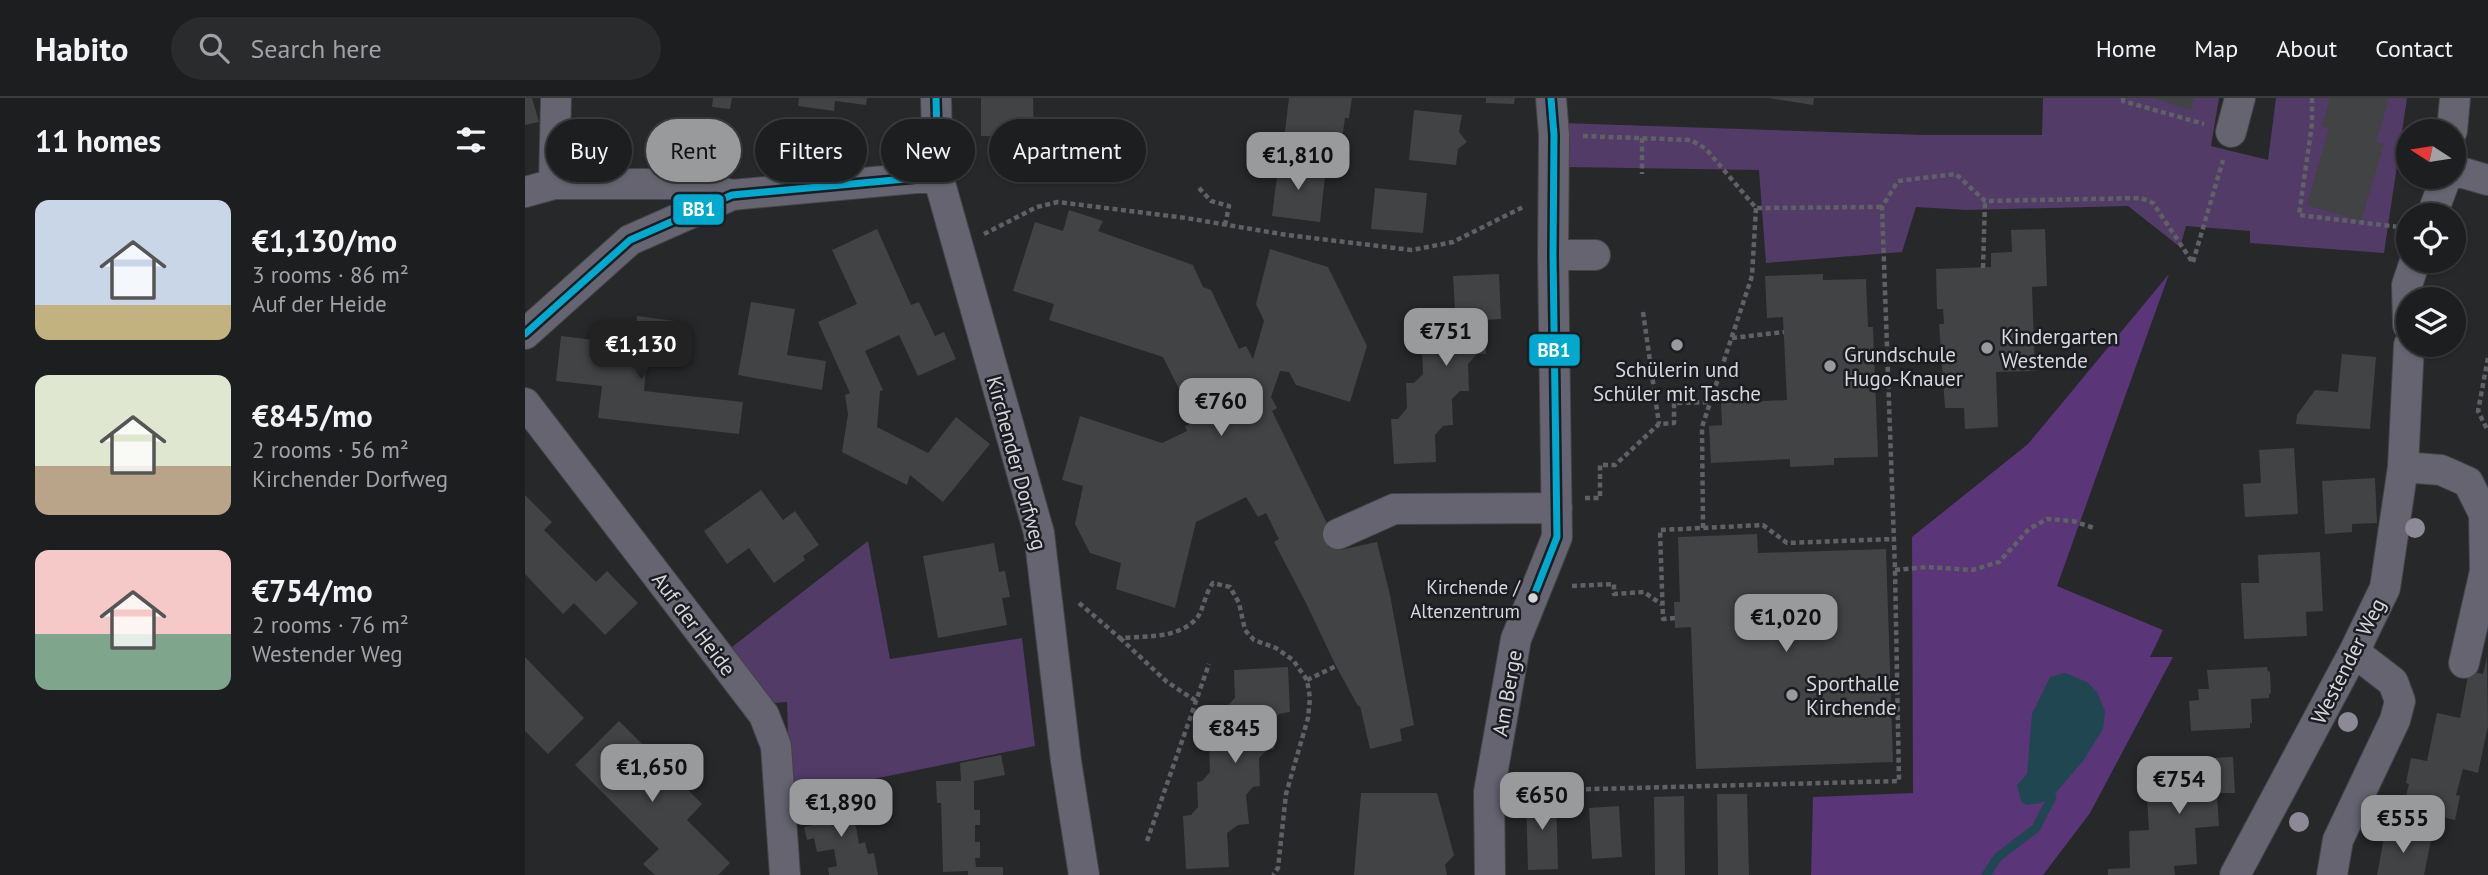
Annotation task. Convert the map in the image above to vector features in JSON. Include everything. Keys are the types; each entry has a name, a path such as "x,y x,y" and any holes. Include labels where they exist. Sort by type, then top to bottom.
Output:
{"street":[{"path":"554,184 556,98"},
{"name":"Kirchender Dorfweg","path":"936,98 937,119"},
{"name":"Am Berge","path":"1490,875 1489,792 1516,639 1568,503 1553,255 1555,191 1551,98"},
{"path":"2227,144 2240,98"},
{"path":"2453,119 2455,98"},
{"path":"2466,174 2488,180"},
{"path":"525,192 554,184 682,184 731,195 881,181"},
{"name":"Kirchender Dorfweg","path":"940,182 1039,533 1066,761 1084,875"},
{"path":"525,334 630,240 731,195"},
{"path":"1553,255 1595,255"},
{"name":"Westender Weg","path":"2235,875 2354,652 2385,588 2403,467 2408,357"},
{"name":"Auf der Heide","path":"525,403 764,715 776,746 785,875"},
{"path":"2403,467 2441,470 2468,482 2484,514 2485,571 2464,663"},
{"path":"1338,534 1394,509 1568,503"},
{"path":"2332,875 2338,840 2395,720 2400,701 2393,682 2354,652"}],"path":[{"path":"1489,792 1899,781 1895,570 1882,206 1898,181 1956,174 1985,201 2141,198 2153,203 2193,263 2227,144 2123,101 2123,98"},
{"path":"2312,98 2312,124 2299,215 2396,227"},
{"path":"1554,135 1691,140 1706,149 1756,208 1752,276 1702,427 1703,528"},
{"path":"1642,138 1642,174"},
{"path":"1199,188 1211,201 1229,206 1225,225"},
{"path":"958,247 1037,207 1058,202 1412,250 1453,242 1555,191"},
{"path":"1983,268 1985,201"},
{"path":"1756,208 1882,206"},
{"path":"1643,312 1659,424"},
{"path":"1731,338 1784,332"},
{"path":"2488,358 2478,411 2488,431"},
{"path":"1568,503 1600,498 1600,465 1615,465 1659,424 1674,423 1674,403 1711,402"},
{"path":"1895,570 1927,567 1972,570 1999,562 2029,529 2047,519 2073,521 2094,528"},
{"path":"1675,618 1663,619 1660,530 1763,524 1787,543 1893,538"},
{"path":"1044,573 1167,681 1196,701"},
{"path":"1120,638 1173,633 1197,618 1206,592 1213,583 1230,587 1239,603 1245,630 1254,640 1276,648 1293,660 1307,680 1310,698 1308,718 1282,822 1278,869 1273,875"},
{"path":"1572,586 1614,584 1614,594 1644,592 1661,604"},
{"path":"1147,841 1209,664"},
{"path":"1307,680 1336,666"}],"shaded area":[{"path":"2043,98 2219,98 2211,146 2268,160 2276,98 2407,98 2404,119 2396,119 2396,172 2384,253 2250,243 2250,231 2186,226 2180,247 2128,206 1967,210 1916,207 1902,252 1766,263 1759,170 1565,167 1561,123 1923,135 2042,135"},
{"path":"2169,274 2057,586 2163,630 2150,657 2173,657 2090,813 2043,875 1811,875 1813,797 1913,793 1912,537 2028,444"},
{"path":"868,541 890,659 1022,638 1035,746 790,796 787,702 774,703 766,697 732,647"}],"water":[{"path":"2065,673 2087,682 2097,692 2105,711 2103,729 2083,761 2052,797 2040,803 2026,805 2021,801 2017,785 2027,774 2032,714 2050,677"}],"building":[{"path":"525,98 532,98 539,122 525,125"},
{"path":"713,98 732,98 730,109 712,107"},
{"path":"799,98 867,98 866,105 835,101 834,111 798,106"},
{"path":"981,98 1033,98 1034,119 989,119 989,136 981,136"},
{"path":"1289,98 1352,98 1349,118 1345,118 1341,146 1284,139"},
{"path":"1486,98 1515,98 1514,104 1486,103"},
{"path":"1769,98 1814,98 1813,105"},
{"path":"2153,98 2194,98 2191,110"},
{"path":"2330,98 2389,98 2376,142 2384,144 2361,221 2307,205 2329,128 2322,126"},
{"path":"1414,110 1462,115 1459,132 1467,142 1458,149 1456,165 1409,160"},
{"path":"1289,142 1331,147 1329,163 1287,158"},
{"path":"1279,160 1313,164 1311,175 1325,176 1320,222 1272,216"},
{"path":"1375,188 1427,193 1423,233 1371,229"},
{"path":"1069,210 1103,221 1098,231 1193,265 1203,287 1211,290 1239,349 1246,346 1253,359 1264,321 1256,304 1270,249 1328,267 1367,346 1350,402 1296,385 1289,372 1280,371 1271,397 1277,408 1272,411 1340,550 1377,542 1390,595 1414,725 1400,729 1402,741 1370,749 1360,706 1336,666 1274,542 1279,539 1266,513 1258,517 1246,497 1196,522 1175,608 1116,589 1121,563 1090,553 1075,524 1083,486 1062,480 1080,416 1162,443 1187,431 1185,426 1195,421 1163,357 1049,320 1054,304 1013,291 1035,222 1063,231"},
{"path":"877,229 911,305 919,302 935,336 944,332 956,359 918,376 899,335 865,351 883,390 880,391 877,427 928,453 956,417 990,444 943,502 910,475 907,485 842,452 848,414 845,395 850,393 818,322 857,304 832,250"},
{"name":"Kindergarten Westende","path":"2045,229 2047,286 2032,287 2035,371 1996,372 1998,427 1965,429 1964,408 1945,408 1939,324 1944,324 1943,309 1937,309 1936,269 1991,267 1991,253 2012,252 2011,230"},
{"path":"1499,274 1501,319 1485,320 1486,354 1477,354 1468,364 1469,391 1460,391 1452,399 1453,425 1443,426 1435,435 1436,462 1394,464 1391,419 1398,419 1407,408 1406,383 1414,383 1423,374 1422,349 1430,348 1439,339 1438,313 1455,312 1453,276"},
{"name":"Grundschule Hugo-Knauer","path":"1823,274 1823,280 1866,279 1868,327 1873,327 1878,457 1834,458 1834,465 1790,467 1790,459 1711,463 1709,426 1722,425 1721,403 1787,400 1783,317 1767,318 1765,276"},
{"path":"751,302 795,309 787,355 826,361 822,390 738,375"},
{"path":"637,316 683,322 680,350 648,346 644,391 743,402 739,434 598,418 602,386 556,381 561,336 634,345"},
{"path":"2342,354 2376,357 2370,429 2296,424 2297,415 2315,390 2338,392"},
{"path":"2294,448 2298,514 2245,517 2243,484 2261,483 2259,450"},
{"path":"2375,478 2377,523 2352,524 2352,532 2325,534 2322,481"},
{"path":"761,490 783,520 795,511 819,545 803,556 805,560 774,583 749,548 727,564 704,531"},
{"path":"525,495 552,522 544,530 596,582 607,571 638,603 605,635 574,603 563,614 525,574"},
{"name":"Sporthalle Kirchende","path":"1757,534 1758,553 1886,549 1893,762 1696,769 1691,627 1675,628 1674,602 1680,602 1678,537"},
{"path":"994,543 999,572 1005,571 1010,597 1002,598 1007,625 938,638 923,556"},
{"path":"2320,552 2323,611 2306,612 2307,636 2244,639 2241,583 2259,583 2258,555"},
{"path":"2487,656 2488,726 2478,773 2463,769 2456,795 2460,796 2455,820 2403,808 2409,784 2406,783 2411,758 2427,761 2437,713 2460,718 2469,671 2483,674"},
{"path":"525,657 584,718 548,754 525,731"},
{"path":"1288,667 1290,712 1279,714 1272,722 1274,749 1268,749 1259,758 1260,786 1253,787 1246,795 1249,824 1238,825 1227,833 1229,867 1186,869 1183,816 1191,815 1198,807 1197,782 1202,781 1210,772 1209,743 1214,743 1223,736 1222,706 1227,706 1235,698 1234,670"},
{"path":"2267,667 2268,672 2270,671 2271,693 2269,698 2251,699 2250,728 2191,731 2189,701 2199,700 2198,689 2209,689 2207,670"},
{"path":"619,721 702,804 687,820 730,863 718,875 655,875 643,864 659,849 575,765"},
{"path":"1001,755 1005,775 974,781 974,810 980,810 980,825 975,825 975,842 980,842 980,858 975,858 976,867 1003,867 1003,875 968,875 968,871 943,872 941,803 937,803 936,781 961,781 960,763"},
{"path":"2233,757 2235,793 2217,793 2219,826 2195,828 2197,864 2174,866 2175,875 2108,875 2108,869 2130,868 2129,831 2149,830 2147,798 2169,796 2167,760"},
{"path":"1361,793 1437,793 1454,855 1445,865 1447,875 1354,875"},
{"path":"1717,794 1747,794 1749,875 1718,875"},
{"path":"1526,795 1556,795 1558,869 1528,870"},
{"path":"1684,796 1685,875 1655,875 1654,797"},
{"path":"851,799 859,844 865,842 868,854 874,853 878,875 829,875 828,868 837,866 834,849 817,852 814,838 807,840 804,827 813,825 810,808"},
{"path":"1619,806 1622,857 1592,859 1589,808"},
{"path":"2385,832 2431,840 2424,875 2377,875"}],"waterway":[{"path":"1986,875 1998,857 2036,828 2052,797"}],"transit line":[{"name":"BB1","path":"525,334 630,240 732,195 938,176 936,98"},
{"name":"BB1","path":"1533,598 1557,537 1554,135 1551,98"}],"place":[{"name":"Schülerin und Schüler mit Tasche","path":"1677,345"},
{"name":"Kindergarten Westende","path":"1987,348"},
{"name":"Grundschule Hugo-Knauer","path":"1830,366"},
{"name":"Kirchende / Altenzentrum","path":"1533,598"},
{"name":"Sporthalle Kirchende","path":"1792,695"}]}
